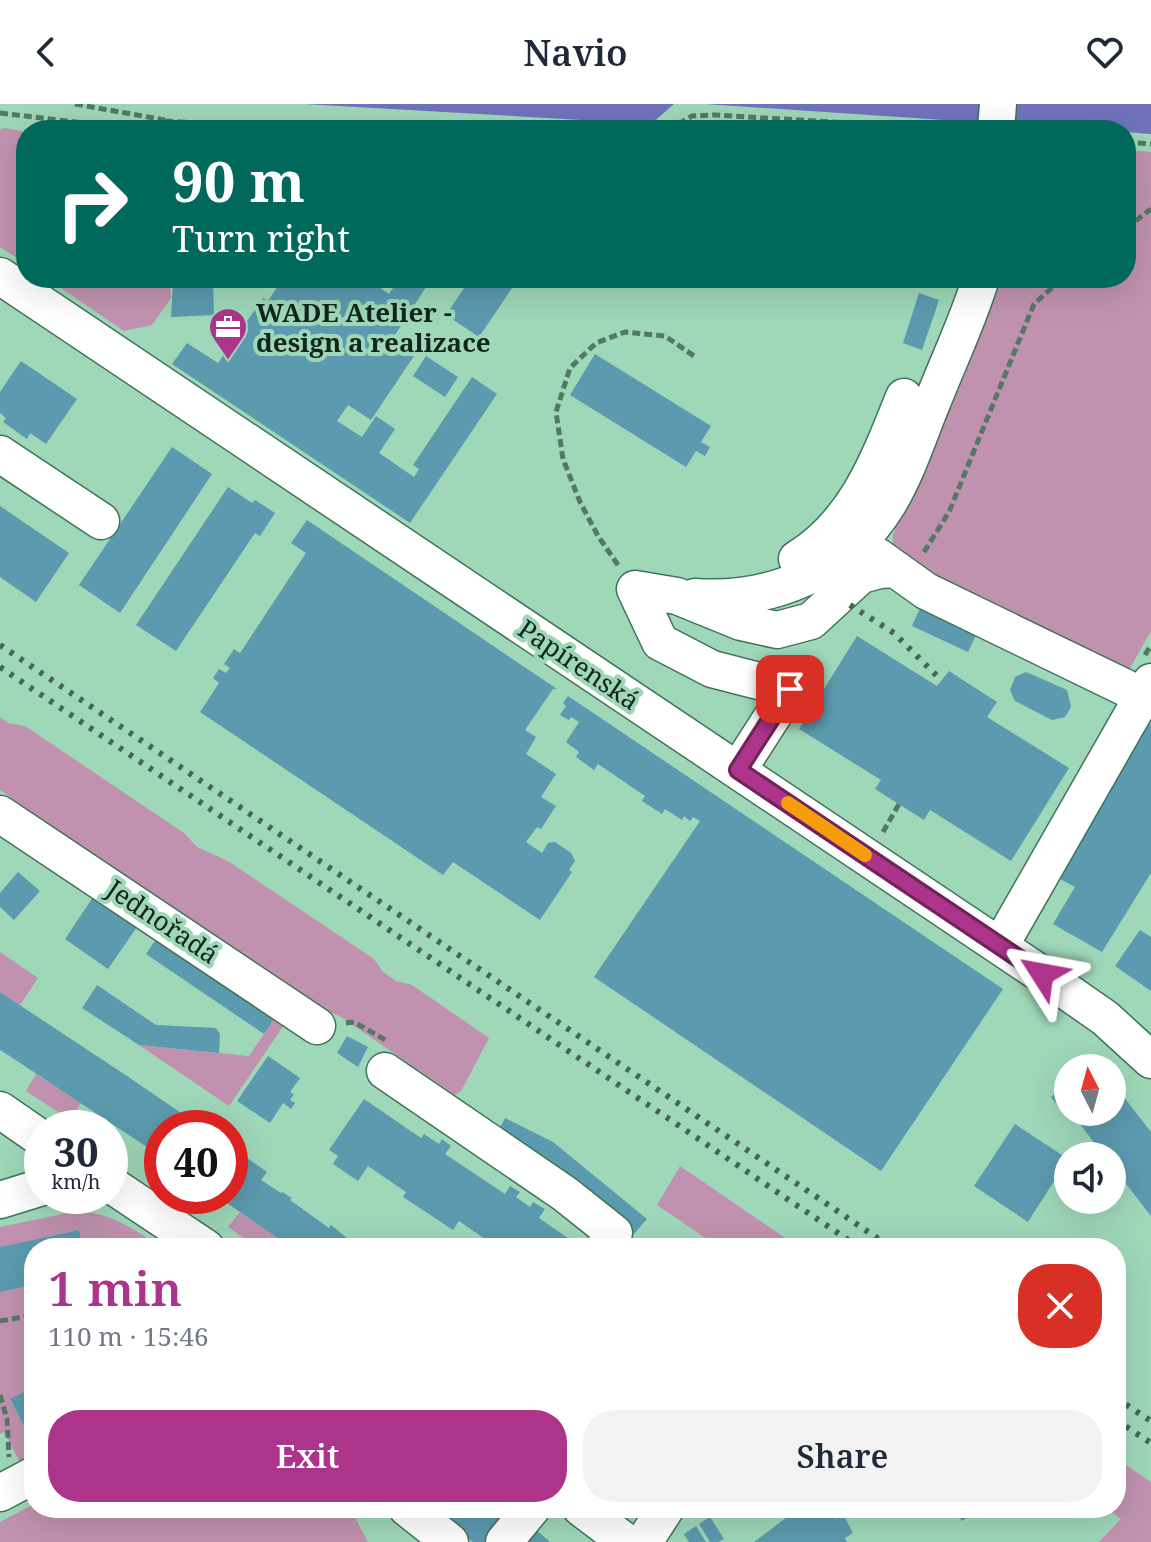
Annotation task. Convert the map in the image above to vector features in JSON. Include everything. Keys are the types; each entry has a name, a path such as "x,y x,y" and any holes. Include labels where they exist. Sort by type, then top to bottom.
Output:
{"street":[{"name":"Papírenská","path":"18,288 1000,946 1105,1018 1151,1060"},
{"path":"635,589 716,599 776,590 818,572 860,540 876,523 896,488 977,288"},
{"path":"676,596 714,581 786,566 830,534 868,483 904,397"},
{"path":"0,454 101,521"},
{"path":"860,540 926,591 1138,685 1000,946"},
{"path":"676,596 741,622 777,630 811,621 861,575 880,570 901,574"},
{"path":"635,589 660,642 712,669 790,689 738,770"},
{"name":"Jednořadá","path":"3,821 317,1026"},
{"path":"385,1071 565,1194 614,1233 611,1238"},
{"path":"0,1110 24,1127"},
{"path":"0,1200 24,1199"},
{"path":"128,1205 188,1238"},
{"path":"420,1518 450,1542"},
{"path":"504,1542 524,1518"},
{"path":"594,1518 626,1542"},
{"path":"644,1542 660,1518"}],"path":[{"path":"75,104 162,120"},
{"path":"0,113 58,120"},
{"path":"685,120 692,116 715,115 799,120"},
{"path":"901,574 949,512 1034,304 1052,288"},
{"path":"635,589 598,536 580,502 563,459 556,412 570,368 596,343 625,332 665,336 694,356"},
{"path":"0,1321 24,1317"},
{"path":"0,1395 7,1419 9,1478 16,1485"}],"shaded area":[{"path":"0,129 16,130 16,257 0,247"},
{"path":"1136,151 1151,152 1151,631 1125,677 892,564 893,535 988,288 1136,288"},
{"path":"61,288 170,288 171,298 152,325 124,331"},
{"path":"0,717 8,723 25,726 184,833 197,847 228,861 374,959 383,972 396,981 412,985 489,1038 461,1091 455,1095 341,1017 306,1001 0,790"},
{"path":"0,952 38,978 20,1005 0,992"},
{"path":"276,1016 286,1022 229,1106 139,1045 249,1056"},
{"path":"36,1074 81,1103 76,1110 55,1110 26,1091"},
{"path":"680,1166 785,1238 705,1238 657,1205"},
{"path":"63,1214 101,1215 147,1238 81,1238 79,1230 42,1238 24,1238 24,1242 0,1247 0,1227"},
{"path":"238,1214 278,1238 244,1238 228,1227"},
{"path":"24,1287 24,1392 10,1400 24,1426 22,1466 4,1432 0,1434 0,1292"},
{"path":"1126,1465 1151,1482 1151,1542 1099,1542 1121,1519 1126,1518"},
{"path":"24,1509 24,1518 355,1518 368,1542 0,1542 0,1522"}],"water":[{"path":"304,104 674,104 656,120 582,120"},
{"path":"705,104 1151,104 1151,134 1136,133 1136,120 944,120"}],"building":[{"path":"173,288 213,288 214,315 171,317"},
{"path":"276,288 380,288 389,294 393,288 426,288 395,335 418,350 371,420 348,405 337,421 362,437 376,416 395,429 379,453 414,477 419,469 413,465 472,377 497,394 410,523 172,364 187,343 218,363 263,298 268,301"},
{"path":"464,288 512,288 479,337 446,315"},
{"path":"919,293 939,300 922,350 903,343"},
{"path":"595,354 711,426 701,442 710,447 705,456 696,451 686,467 570,395"},
{"path":"426,356 458,377 445,397 413,376"},
{"path":"21,361 77,399 46,444 30,433 27,439 3,422 6,418 0,413 0,392"},
{"path":"172,447 212,474 120,613 79,585"},
{"path":"228,487 275,513 260,536 255,533 176,651 136,625"},
{"path":"0,506 69,553 36,602 0,577"},
{"path":"307,520 557,689 553,689 525,730 536,737 526,754 556,774 541,797 556,806 541,829 537,827 526,842 542,853 548,843 555,842 571,853 575,861 569,870 572,872 540,920 453,862 443,875 200,712 219,683 213,678 219,669 226,673 230,668 224,664 234,649 240,653 306,553 291,543"},
{"path":"924,599 979,629 968,652 912,626"},
{"path":"857,636 937,686 949,671 997,702 987,717 1069,768 1011,861 930,810 924,820 875,789 881,780 799,729"},
{"path":"1026,672 1067,690 1071,707 1065,717 1052,720 1015,701 1010,690 1015,677"},
{"path":"568,696 1003,989 881,1171 594,977 700,821 693,817 690,821 684,816 682,820 665,809 662,814 642,801 645,796 598,764 594,770 576,757 579,752 566,742 579,722 560,715"},
{"path":"1149,723 1151,873 1102,952 1053,924 1075,887 1060,879"},
{"path":"18,872 40,891 14,920 0,907 0,893"},
{"path":"95,894 139,924 108,969 65,939"},
{"path":"1140,930 1151,937 1151,991 1115,966"},
{"path":"158,936 276,1016 264,1034 146,954"},
{"path":"97,985 156,1025 216,1028 220,1034 219,1053 139,1045 82,1008"},
{"path":"0,992 177,1110 144,1110 144,1145 128,1135 128,1110 91,1110 0,1050"},
{"path":"347,1036 368,1047 358,1067 337,1053"},
{"path":"268,1056 300,1078 290,1092 294,1094 290,1100 295,1103 291,1109 283,1103 270,1123 237,1101"},
{"path":"364,1099 421,1138 424,1134 439,1144 442,1139 451,1146 445,1154 505,1194 510,1186 520,1192 516,1197 530,1207 533,1202 545,1209 539,1218 568,1238 484,1238 459,1221 453,1230 403,1197 406,1192 368,1166 358,1181 333,1164 338,1156 329,1150"},
{"path":"1126,1100 1151,1132 1151,1216 1126,1184 1126,1142 1094,1142 1082,1126 1126,1126"},
{"path":"505,1118 553,1142 647,1219 632,1236 538,1159 495,1137"},
{"path":"1015,1124 1054,1150 1054,1181 1028,1222 974,1186"},
{"path":"248,1159 267,1172 261,1180 292,1198 290,1200 347,1238 278,1238 243,1214 248,1214"},
{"path":"79,1230 81,1238 42,1238"},
{"path":"24,1242 24,1287 0,1292 0,1247"},
{"path":"24,1392 24,1426 10,1399"},
{"path":"440,1518 502,1518 484,1542 473,1542"},
{"path":"711,1518 724,1539 710,1542 699,1524"},
{"path":"786,1518 845,1518 853,1533 845,1538 847,1542 754,1542"},
{"path":"696,1526 706,1542 689,1542 684,1534"},
{"path":"536,1530 550,1542 525,1542"}],"railway":[{"path":"850,605 894,633 941,680"},
{"path":"0,645 877,1238"},
{"path":"0,667 845,1238"},
{"path":"1126,1405 1151,1421"},
{"path":"1126,1427 1151,1443"}],"slow traffic":[{"path":"788,803 865,855"}],"place":[{"name":"WADE Atelier - design a realizace","path":"228,361"}],"route":[{"path":"790,689 738,770 1042,974"}]}
